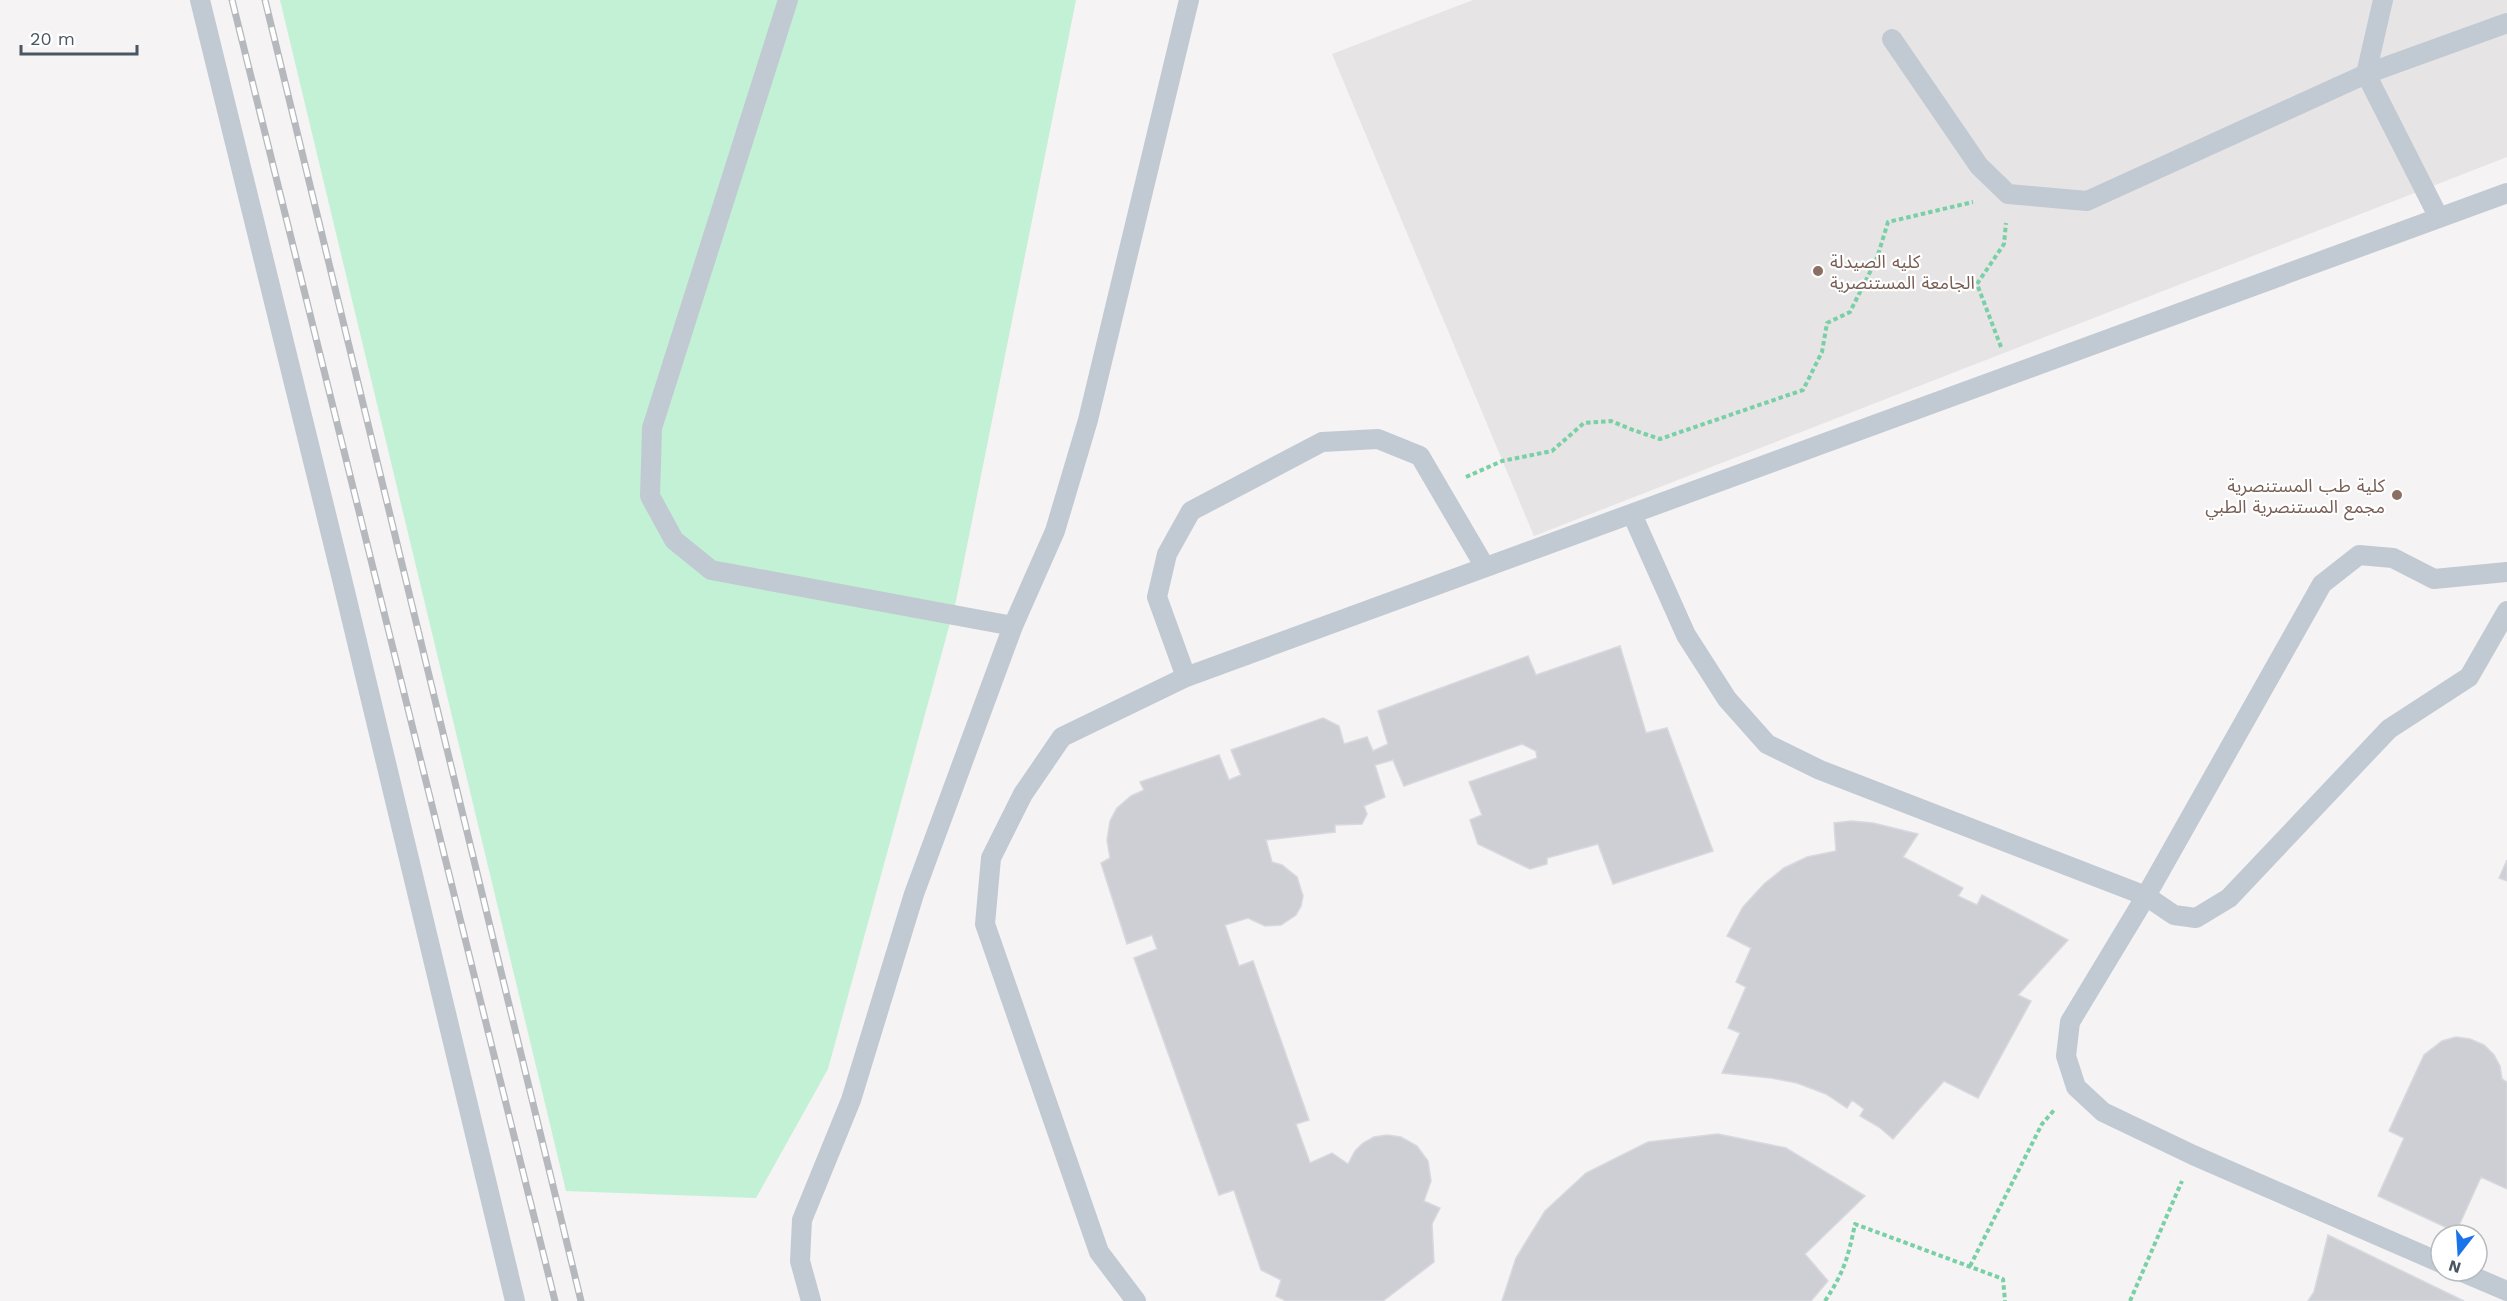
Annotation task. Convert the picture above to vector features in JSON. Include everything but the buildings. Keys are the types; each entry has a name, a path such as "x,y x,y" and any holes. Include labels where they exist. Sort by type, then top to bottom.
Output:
{"lane":[{"path":"200,0 515,1301"},
{"path":"788,0 652,428 650,496 674,540 711,570 1013,626"},
{"path":"811,1301 800,1261 802,1220 851,1100 914,894 1013,626 1055,531 1088,420 1189,0"},
{"path":"2383,0 2366,74 2439,218"},
{"path":"1892,39 1978,166 2008,194 2087,201 2366,74 2507,23"},
{"path":"1136,1301 1100,1252 985,924 991,858 1023,794 1062,737 1186,677 2507,194"},
{"path":"1186,677 1157,597 1167,554 1191,511 1322,442 1378,439 1420,456 1485,567"},
{"path":"1632,514 1686,635 1727,699 1767,744 1820,770 2146,896 2174,915 2196,918 2229,898 2389,729 2469,677 2507,611"},
{"path":"2429,1258 2193,1155 2103,1112 2076,1087 2066,1056 2070,1022 2146,896 2322,584 2359,555 2392,558 2434,579 2507,572"},
{"path":"2487,1283 2507,1292"}],"path":[{"path":"1440,489 1502,461 1552,451 1584,423 1611,421 1660,439 1803,390 1822,352 1827,323 1850,312 1877,258 1888,222 2008,194 2004,244 1977,284 2003,353 2016,373"},
{"path":"1970,1266 2042,1124 2076,1087"},
{"path":"2130,1301 2193,1155"},
{"path":"1825,1301 1842,1275 1848,1258 1854,1224 2003,1279 2005,1301"}],"shaded area":[{"name":"كليه الصيدلة الجامعة المستنصرية","path":"1473,0 2507,0 2507,157 1534,536 1332,54"}],"green space":[{"path":"280,0 1076,0 956,601 828,1069 756,1198 566,1191"}],"railway":[{"path":"232,0 555,1301"},
{"path":"265,0 581,1301"}],"place":[{"name":"كليه الصيدلة الجامعة المستنصرية","path":"1818,271"},
{"name":"كلية طب المستنصرية مجمع المستنصرية الطبي","path":"2397,495"}]}
